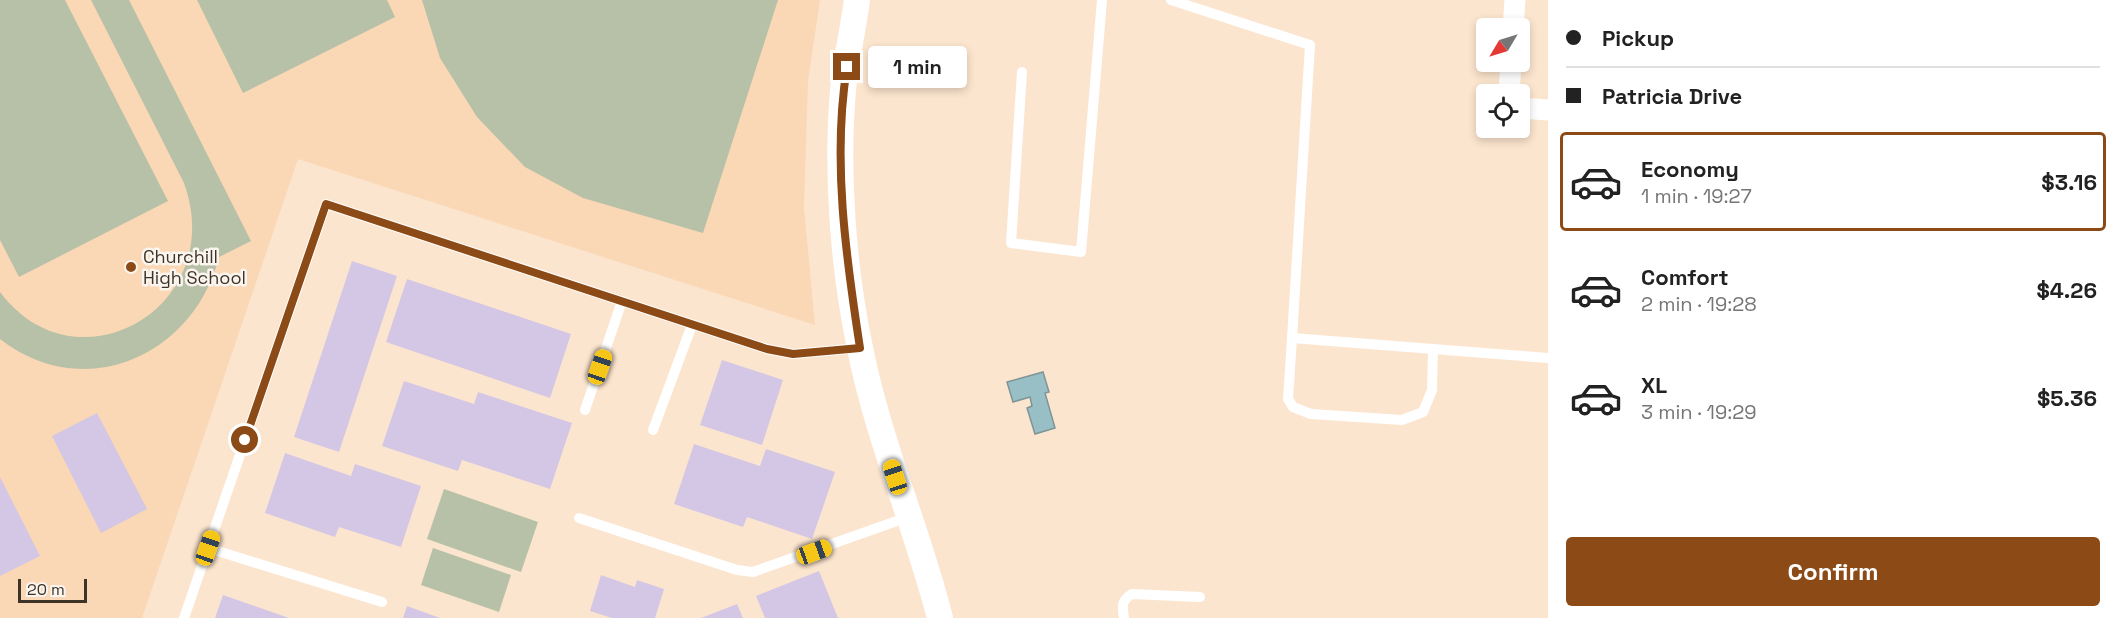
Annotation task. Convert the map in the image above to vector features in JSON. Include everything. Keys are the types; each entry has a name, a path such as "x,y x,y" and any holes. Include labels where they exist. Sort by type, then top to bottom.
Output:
{"street":[{"path":"857,0 843,90 842,170 846,263 860,348 889,458 940,618"},
{"path":"1514,18 1515,0"},
{"path":"1530,109 1548,110"}],"lane":[{"path":"1022,72 1011,243 1081,252 1102,0"},
{"path":"1171,0 1310,45 1288,399 1293,407 1311,414 1402,420 1423,411 1432,390 1433,349"},
{"path":"184,618 326,204 767,349 793,354 860,348"},
{"path":"585,410 622,301"},
{"path":"653,430 692,325"},
{"path":"1292,338 1548,358"},
{"path":"579,518 737,570 753,572 908,517"},
{"path":"208,548 382,602"},
{"path":"1124,618 1122,605 1124,599 1132,594 1200,597"}],"shaded area":[{"name":"Churchill High School","path":"0,0 820,0 808,81 804,208 815,325 298,159 142,618 0,618"}],"green space":[{"path":"0,0 65,0 168,201 19,277 0,240"},
{"path":"91,0 129,0 251,241 219,257 206,291 186,320 161,343 132,360 100,368 67,368 33,358 0,339 0,292 32,322 67,336 103,335 137,323 166,299 185,267 192,228 184,183"},
{"path":"197,0 387,0 395,17 243,93"},
{"path":"422,0 778,0 703,233 583,198 525,167 477,117 440,58"},
{"path":"444,489 538,522 521,572 427,539"},
{"path":"433,548 511,575 499,612 421,585"}],"water":[{"path":"1043,372 1049,392 1045,393 1055,428 1035,434 1027,408 1032,406 1030,397 1013,402 1007,382"}],"building":[{"path":"352,261 397,276 339,452 294,437"},
{"path":"407,279 571,334 550,398 386,342"},
{"path":"722,360 783,380 762,445 700,425"},
{"path":"404,381 474,404 478,392 572,423 550,489 462,460 458,471 382,446"},
{"path":"97,413 147,509 101,533 52,436"},
{"path":"694,444 760,466 766,449 835,472 812,539 747,517 743,527 674,504"},
{"path":"285,453 351,476 355,464 421,486 401,547 339,527 335,537 265,513"},
{"path":"0,477 40,556 0,576"},
{"path":"819,571 838,618 765,618 756,596"},
{"path":"601,575 635,587 637,580 664,589 655,618 612,618 590,611"},
{"path":"223,595 289,618 215,618"},
{"path":"737,604 743,618 701,618"},
{"path":"407,606 440,618 403,618"}],"place":[{"name":"Churchill High School","path":"131,267"}],"route":[{"path":"245,440 326,204 767,349 793,354 860,348 846,263 842,170 843,90 847,67"}]}
